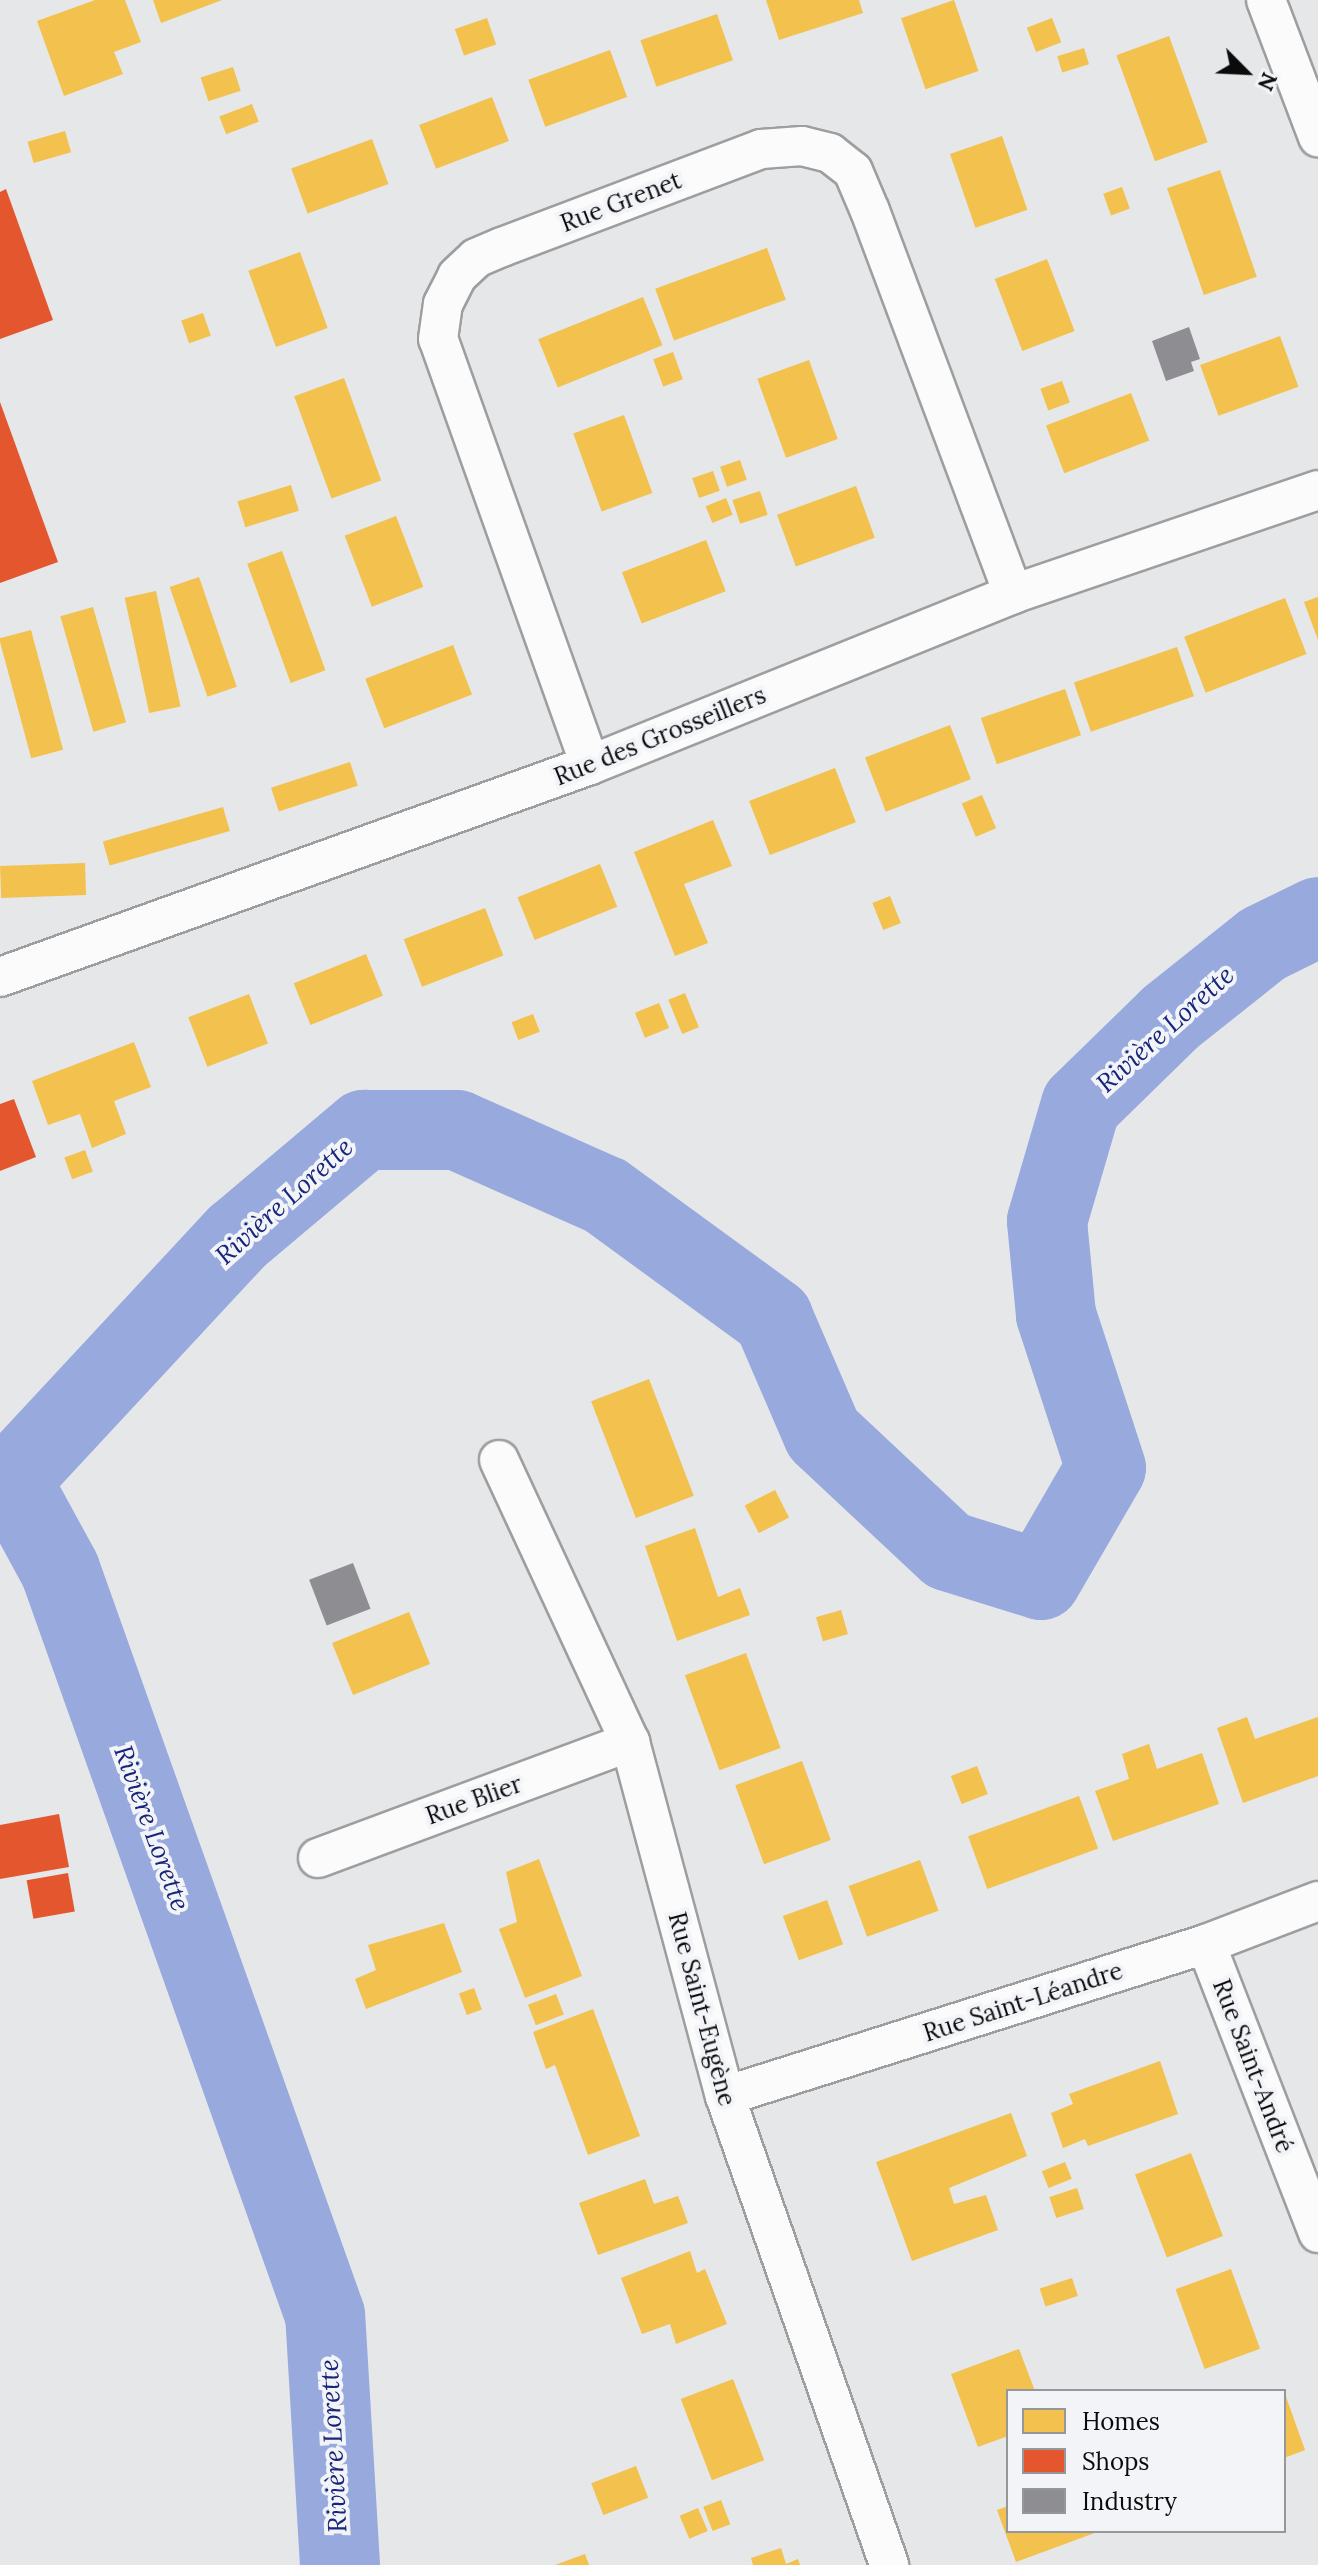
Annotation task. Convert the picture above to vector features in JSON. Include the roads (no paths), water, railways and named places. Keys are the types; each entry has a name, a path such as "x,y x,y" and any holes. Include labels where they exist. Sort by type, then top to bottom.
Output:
{"street":[{"path":"1266,0 1318,137"},
{"name":"Rue Grenet","path":"590,765 438,339 443,304 457,276 476,258 502,247 761,149 802,146 830,153 853,171 870,211 1013,594"},
{"name":"Rue des Grosseillers","path":"0,977 590,765 1013,594 1318,490"},
{"name":"Rue Saint-Eugène","path":"499,1460 630,1742 725,2096 889,2565"},
{"name":"Rue Blier","path":"318,1858 630,1742"},
{"name":"Rue Saint-Léandre","path":"725,2096 1206,1944 1318,1901"},
{"name":"Rue Saint-André","path":"1206,1944 1318,2233"}],"waterway":[{"name":"Rivière Lorette","path":"340,2565 325,2315 60,1570 11,1480 238,1236 364,1130 457,1130 606,1196 773,1318 823,1434 948,1551 1041,1580 1106,1468 1056,1315 1047,1221 1081,1105 1170,1018 1263,944 1318,917"}]}
